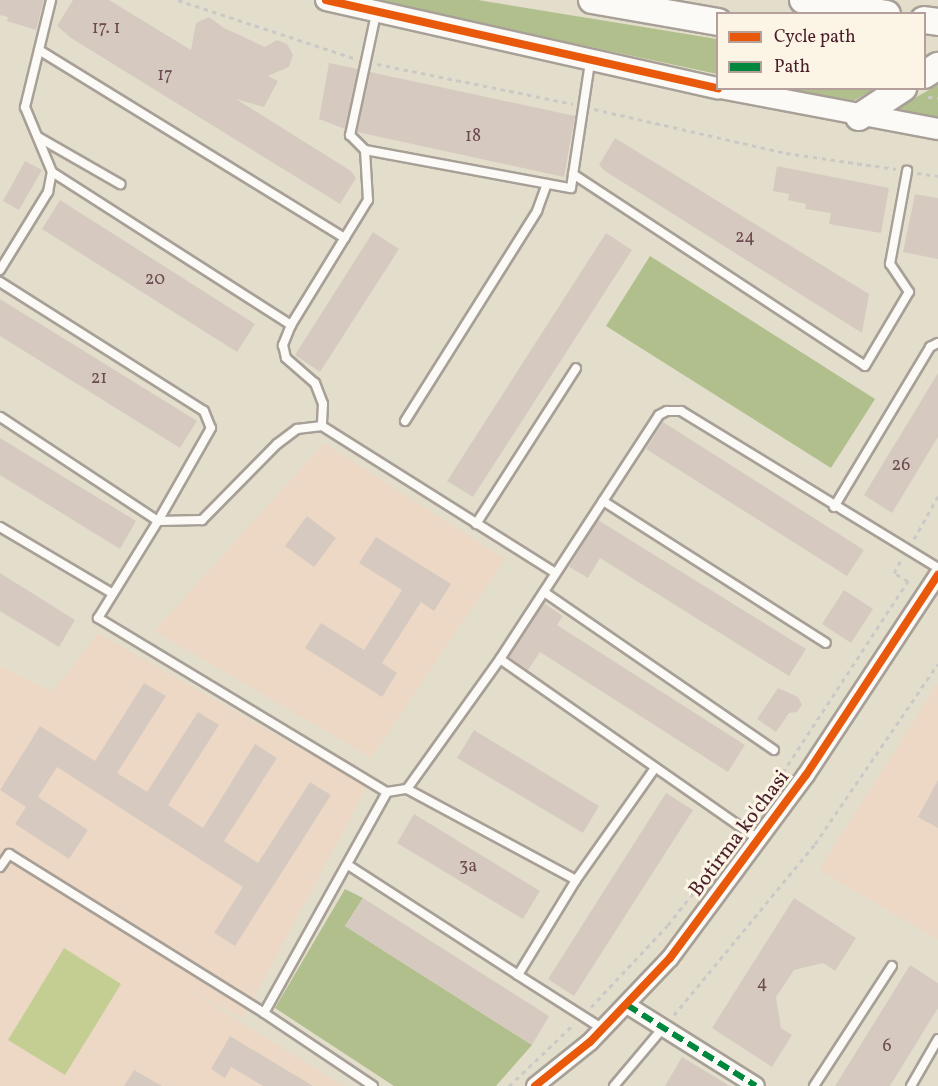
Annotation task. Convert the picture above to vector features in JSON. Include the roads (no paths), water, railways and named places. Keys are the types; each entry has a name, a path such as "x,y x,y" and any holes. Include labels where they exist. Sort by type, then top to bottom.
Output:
{"main road":[{"path":"592,0 716,22"},
{"path":"803,0 875,12"},
{"path":"859,117 900,90"}],"street":[{"path":"326,0 376,14 590,62 716,87"},
{"path":"729,90 859,117 938,129"},
{"name":"Botirma ko'chasi","path":"535,1086 604,1029 670,958 759,840 853,708 938,575"},
{"path":"627,1005 756,1086"}],"lane":[{"path":"0,270 48,192 52,172 26,107 51,0"},
{"path":"376,14 363,61 350,135 365,150 572,188 590,62"},
{"path":"39,50 345,238"},
{"path":"38,137 120,184"},
{"path":"322,426 323,404 315,383 286,358 283,345 291,325 368,200 365,150"},
{"path":"573,174 865,366 909,292 890,264 907,171"},
{"path":"52,172 291,325"},
{"path":"405,421 537,211 548,184"},
{"path":"0,282 204,411 210,420 211,428 158,521 110,592 98,618 387,792 407,789 576,880"},
{"path":"834,507 930,347 938,343"},
{"path":"476,524 576,368"},
{"path":"407,789 500,659 659,416 681,411 834,507 938,568"},
{"path":"0,417 158,521 202,520 277,444 297,429 322,426 555,573"},
{"path":"603,501 826,643"},
{"path":"0,527 110,592"},
{"path":"544,592 774,750"},
{"path":"500,659 759,840"},
{"path":"518,975 576,880 655,768"},
{"path":"264,1013 387,792"},
{"path":"0,867 9,854 264,1013 373,1086"},
{"path":"348,865 604,1029"},
{"path":"814,1086 892,966"},
{"path":"617,1085 663,1028"},
{"path":"911,1086 938,1039"}]}
